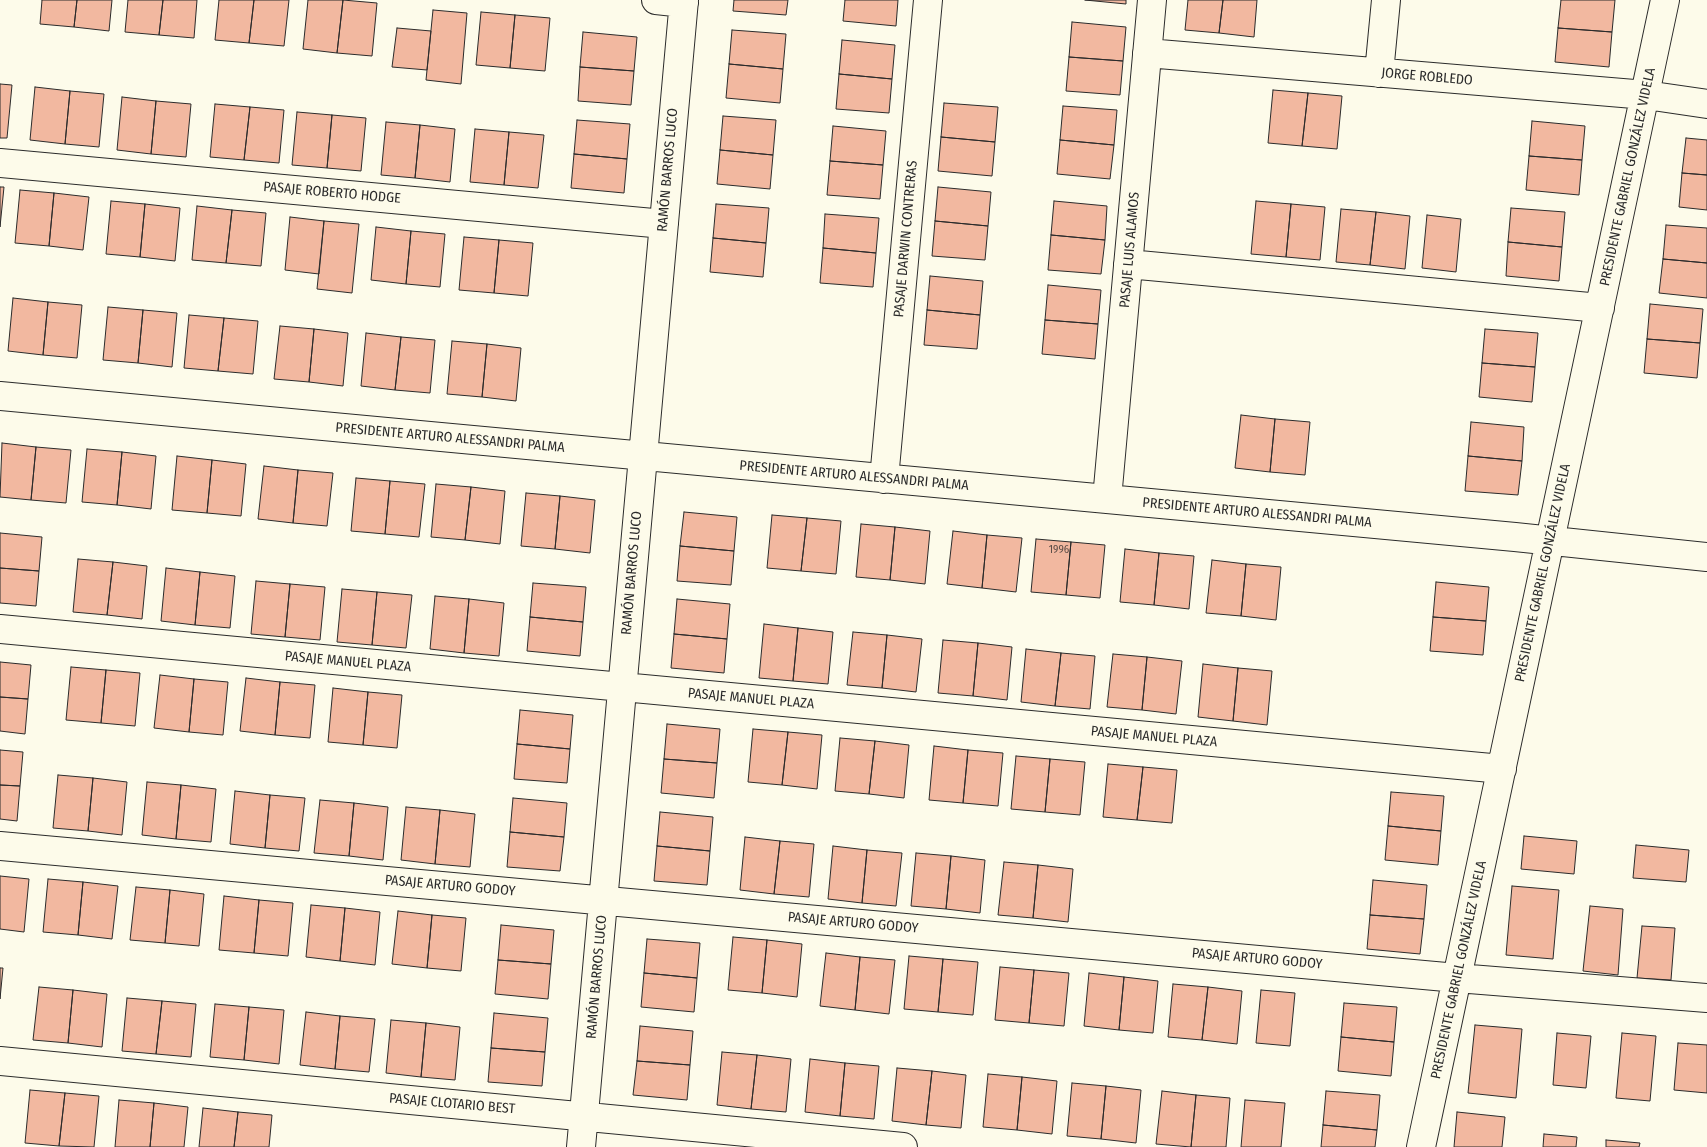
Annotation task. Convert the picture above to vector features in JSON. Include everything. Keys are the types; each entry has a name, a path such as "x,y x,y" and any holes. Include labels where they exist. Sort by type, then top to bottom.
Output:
{"street":[{"path":"656,0 684,1"},
{"name":"PASAJE DARWIN CONTRERAS","path":"884,479 928,0"},
{"name":"PASAJE LUIS ALAMOS","path":"1107,500 1152,0"},
{"path":"1379,73 1386,0"},
{"name":"PRESIDENTE GABRIEL GONZÁLEZ VIDELA","path":"1421,1147 1666,0"},
{"name":"RAMÓN BARROS LUCO","path":"581,1147 684,1"},
{"name":"JORGE ROBLEDO","path":"1147,53 1646,95 1707,104"},
{"name":"PASAJE ROBERTO HODGE","path":"0,163 664,224"},
{"path":"1128,264 1600,308"},
{"name":"PRESIDENTE ARTURO ALESSANDRI PALMA","path":"0,396 1707,557"},
{"name":"PASAJE MANUEL PLAZA","path":"0,629 1502,769"},
{"name":"PASAJE ARTURO GODOY","path":"0,846 1457,978 1707,998"},
{"name":"PASAJE CLOTARIO BEST","path":"0,1061 903,1147"}],"building":[{"path":"42,0 77,0 74,27 40,24"},
{"path":"77,0 112,0 109,31 74,27"},
{"path":"128,0 163,0 159,35 125,32"},
{"path":"163,0 197,0 194,38 159,35"},
{"path":"219,0 254,0 249,43 215,40"},
{"path":"254,0 289,0 284,46 249,43"},
{"path":"308,0 343,0 337,53 303,49"},
{"path":"343,0 377,3 372,56 337,53"},
{"path":"734,0 788,0 786,15 733,11"},
{"path":"845,0 898,0 896,26 843,21"},
{"path":"1085,0 1126,0 1126,4"},
{"path":"1188,0 1223,0 1219,33 1185,30"},
{"path":"1223,0 1257,0 1254,37 1219,33"},
{"path":"1561,0 1615,0 1612,32 1558,28"},
{"path":"433,10 467,13 461,84 426,80"},
{"path":"481,12 515,15 510,68 476,65"},
{"path":"515,15 550,18 545,71 510,68"},
{"path":"1072,22 1126,27 1123,61 1069,57"},
{"path":"397,28 431,31 427,70 392,67"},
{"path":"1558,28 1612,32 1609,67 1555,62"},
{"path":"732,30 786,34 783,69 729,64"},
{"path":"583,32 637,37 634,71 580,67"},
{"path":"842,40 895,45 892,79 839,74"},
{"path":"1069,57 1123,61 1120,95 1066,91"},
{"path":"729,64 783,69 780,103 726,98"},
{"path":"580,67 634,71 631,105 578,101"},
{"path":"839,74 892,79 889,113 836,109"},
{"path":"0,84 12,85 7,138 0,138"},
{"path":"35,87 70,91 65,144 30,140"},
{"path":"1273,90 1308,93 1302,146 1268,143"},
{"path":"70,91 104,94 99,147 65,144"},
{"path":"1308,93 1342,96 1337,149 1302,146"},
{"path":"122,97 156,101 151,154 117,150"},
{"path":"156,101 191,104 186,157 151,154"},
{"path":"944,103 998,107 995,142 941,137"},
{"path":"215,104 250,107 244,160 210,157"},
{"path":"1063,106 1117,110 1114,145 1060,140"},
{"path":"250,107 284,110 279,163 244,160"},
{"path":"297,112 332,115 327,168 292,165"},
{"path":"332,115 366,118 361,171 327,168"},
{"path":"723,116 776,120 773,155 720,150"},
{"path":"577,120 630,124 627,159 574,154"},
{"path":"1532,121 1585,126 1582,160 1529,156"},
{"path":"386,122 420,125 415,178 381,175"},
{"path":"420,125 455,129 450,182 415,178"},
{"path":"833,126 886,131 883,165 830,161"},
{"path":"475,129 509,132 504,185 470,182"},
{"path":"509,132 544,135 538,188 504,185"},
{"path":"941,137 995,142 992,176 938,171"},
{"path":"1686,138 1707,140 1707,175 1682,173"},
{"path":"1060,140 1114,145 1110,179 1057,174"},
{"path":"720,150 773,155 770,189 717,184"},
{"path":"574,154 627,159 624,193 571,188"},
{"path":"1529,156 1582,160 1579,195 1526,190"},
{"path":"830,161 883,165 880,199 827,195"},
{"path":"1682,173 1707,175 1707,210 1679,207"},
{"path":"0,187 4,187 0,227"},
{"path":"938,187 991,192 988,226 935,221"},
{"path":"20,190 54,193 49,246 15,243"},
{"path":"54,193 89,197 83,250 49,246"},
{"path":"111,201 145,204 140,257 106,254"},
{"path":"1054,201 1107,206 1105,240 1051,235"},
{"path":"1256,201 1291,204 1286,257 1251,254"},
{"path":"145,204 180,208 175,261 140,257"},
{"path":"716,204 769,208 766,243 713,238"},
{"path":"1291,204 1325,207 1320,260 1286,257"},
{"path":"197,206 232,210 226,263 192,260"},
{"path":"1511,208 1565,212 1562,247 1508,242"},
{"path":"1341,209 1376,212 1370,265 1336,262"},
{"path":"232,210 266,213 261,266 226,263"},
{"path":"1376,212 1410,216 1405,269 1370,265"},
{"path":"825,214 879,218 876,253 823,248"},
{"path":"1427,215 1461,219 1456,272 1422,268"},
{"path":"290,217 324,221 319,274 285,270"},
{"path":"324,221 359,224 352,293 317,289"},
{"path":"935,221 988,226 985,260 932,256"},
{"path":"1666,225 1707,228 1707,263 1663,259"},
{"path":"376,227 411,231 406,284 371,280"},
{"path":"411,231 445,234 440,287 406,284"},
{"path":"1051,235 1105,240 1101,274 1048,270"},
{"path":"464,237 499,240 494,293 459,290"},
{"path":"713,238 766,243 763,277 710,272"},
{"path":"499,240 533,243 528,296 494,293"},
{"path":"1508,242 1562,247 1559,281 1506,276"},
{"path":"823,248 876,253 873,287 820,283"},
{"path":"1663,259 1707,263 1707,298 1659,293"},
{"path":"930,276 983,281 980,315 927,310"},
{"path":"1048,285 1101,290 1098,324 1045,320"},
{"path":"13,298 48,302 43,355 8,351"},
{"path":"48,302 82,305 77,358 43,355"},
{"path":"1650,304 1703,309 1700,343 1647,339"},
{"path":"108,307 143,310 138,363 103,360"},
{"path":"143,310 177,313 172,367 138,363"},
{"path":"927,310 980,315 977,349 924,345"},
{"path":"189,315 224,318 218,371 184,368"},
{"path":"224,318 258,321 253,374 218,371"},
{"path":"1045,320 1098,324 1095,359 1042,354"},
{"path":"280,326 314,329 309,382 274,379"},
{"path":"314,329 348,333 343,386 309,382"},
{"path":"1485,329 1538,333 1535,367 1482,363"},
{"path":"366,333 401,337 395,390 361,386"},
{"path":"401,337 435,340 430,393 395,390"},
{"path":"1647,339 1700,343 1697,378 1644,373"},
{"path":"452,341 487,344 482,397 447,394"},
{"path":"487,344 521,348 516,401 482,397"},
{"path":"1482,363 1535,367 1532,402 1479,397"},
{"path":"1241,415 1275,419 1270,472 1235,468"},
{"path":"1275,419 1310,422 1305,475 1270,472"},
{"path":"1471,422 1524,427 1522,461 1468,456"},
{"path":"2,443 36,447 31,500 0,497"},
{"path":"36,447 71,450 66,503 31,500"},
{"path":"87,449 122,452 117,505 82,502"},
{"path":"122,452 156,456 151,509 117,505"},
{"path":"177,456 212,460 207,513 172,510"},
{"path":"1468,456 1522,461 1518,495 1465,491"},
{"path":"212,460 246,464 241,516 207,513"},
{"path":"264,466 298,470 293,523 258,519"},
{"path":"298,470 333,473 327,526 293,523"},
{"path":"356,478 390,481 385,534 351,531"},
{"path":"390,481 425,484 419,537 385,534"},
{"path":"436,484 471,487 465,540 431,537"},
{"path":"471,487 505,491 500,544 465,540"},
{"path":"526,493 560,496 555,549 521,546"},
{"path":"560,496 595,500 590,553 555,549"},
{"path":"684,512 737,517 734,551 680,546"},
{"path":"772,515 807,518 801,571 767,568"},
{"path":"807,518 841,521 836,574 801,571"},
{"path":"861,524 895,527 890,580 856,577"},
{"path":"895,527 930,531 925,584 890,580"},
{"path":"953,531 987,535 982,588 947,584"},
{"path":"0,533 42,537 39,571 0,568"},
{"path":"987,535 1022,538 1016,592 982,588"},
{"path":"1036,539 1071,542 1066,595 1031,592"},
{"path":"1071,542 1105,545 1100,598 1066,595"},
{"path":"680,546 734,551 731,585 677,581"},
{"path":"1125,549 1159,553 1154,605 1120,602"},
{"path":"1159,553 1194,556 1189,609 1154,605"},
{"path":"78,559 113,562 107,615 73,612"},
{"path":"1212,560 1246,564 1241,616 1206,613"},
{"path":"113,562 147,566 142,619 107,615"},
{"path":"1246,564 1281,567 1276,620 1241,616"},
{"path":"0,568 39,571 36,606 0,603"},
{"path":"166,568 200,572 195,625 161,621"},
{"path":"200,572 235,576 230,628 195,625"},
{"path":"256,581 290,584 285,637 251,634"},
{"path":"1436,582 1489,587 1486,621 1433,617"},
{"path":"533,583 586,587 583,622 530,617"},
{"path":"290,584 325,587 320,640 285,637"},
{"path":"342,589 377,592 372,645 337,642"},
{"path":"377,592 412,595 406,648 372,645"},
{"path":"435,596 469,599 464,653 430,649"},
{"path":"469,599 504,603 499,656 464,653"},
{"path":"677,599 730,604 727,639 674,634"},
{"path":"530,617 583,622 580,656 527,651"},
{"path":"1433,617 1486,621 1483,655 1430,651"},
{"path":"764,624 798,628 793,681 759,678"},
{"path":"798,628 833,632 828,684 793,681"},
{"path":"853,632 887,635 882,688 847,685"},
{"path":"674,634 727,639 724,673 671,668"},
{"path":"887,635 922,639 916,692 882,688"},
{"path":"943,640 978,643 973,696 938,693"},
{"path":"978,643 1012,647 1007,700 973,696"},
{"path":"1026,649 1061,653 1055,706 1021,702"},
{"path":"1061,653 1095,656 1090,709 1055,706"},
{"path":"1113,654 1147,657 1142,710 1107,707"},
{"path":"1147,657 1182,661 1176,714 1142,710"},
{"path":"0,662 31,665 28,699 0,697"},
{"path":"1203,664 1238,668 1233,721 1198,717"},
{"path":"71,667 106,670 101,723 66,720"},
{"path":"1238,668 1272,671 1267,725 1233,721"},
{"path":"106,670 140,673 135,726 101,723"},
{"path":"160,675 194,679 189,732 154,728"},
{"path":"246,678 280,682 275,735 240,731"},
{"path":"194,679 228,682 223,735 189,732"},
{"path":"280,682 315,685 310,738 275,735"},
{"path":"333,688 368,692 363,745 328,742"},
{"path":"368,692 402,695 397,748 363,745"},
{"path":"0,697 28,699 25,734 0,731"},
{"path":"520,710 573,715 570,749 517,744"},
{"path":"667,724 720,729 717,763 664,759"},
{"path":"753,729 788,732 782,785 748,782"},
{"path":"788,732 822,735 817,789 782,785"},
{"path":"840,738 875,741 869,794 835,791"},
{"path":"875,741 909,745 904,798 869,794"},
{"path":"517,744 570,749 567,783 514,779"},
{"path":"934,746 968,750 963,803 929,800"},
{"path":"0,750 23,752 20,786 0,785"},
{"path":"968,750 1003,753 998,806 963,803"},
{"path":"1016,756 1050,759 1045,812 1011,809"},
{"path":"664,759 717,763 714,798 661,793"},
{"path":"1050,759 1085,762 1080,815 1045,812"},
{"path":"1108,764 1143,767 1137,820 1103,817"},
{"path":"1143,767 1177,770 1172,823 1137,820"},
{"path":"58,775 93,778 88,831 53,828"},
{"path":"93,778 127,782 122,835 88,831"},
{"path":"147,782 181,785 176,839 142,835"},
{"path":"0,785 20,786 17,821 0,819"},
{"path":"181,785 216,789 211,842 176,839"},
{"path":"235,791 270,795 265,848 230,844"},
{"path":"1391,792 1444,796 1441,831 1388,826"},
{"path":"270,795 305,798 299,851 265,848"},
{"path":"513,798 567,803 564,837 510,832"},
{"path":"320,800 354,803 349,856 314,853"},
{"path":"354,803 388,807 383,860 349,856"},
{"path":"406,807 440,810 435,864 401,860"},
{"path":"440,810 475,814 470,867 435,864"},
{"path":"660,812 713,817 710,851 657,846"},
{"path":"1388,826 1441,831 1438,865 1385,860"},
{"path":"510,832 564,837 560,871 507,867"},
{"path":"1524,836 1577,841 1574,874 1521,869"},
{"path":"745,837 780,841 774,894 740,890"},
{"path":"780,841 814,844 809,897 774,894"},
{"path":"1636,845 1689,850 1686,882 1633,878"},
{"path":"657,846 710,851 707,885 654,881"},
{"path":"833,846 867,850 862,903 828,899"},
{"path":"867,850 902,853 896,906 862,903"},
{"path":"916,853 951,856 946,909 911,906"},
{"path":"951,856 985,860 980,913 946,909"},
{"path":"1004,862 1038,865 1033,918 998,915"},
{"path":"1038,865 1073,869 1068,922 1033,918"},
{"path":"0,876 29,879 24,932 0,929"},
{"path":"48,879 83,882 78,935 43,932"},
{"path":"1373,880 1427,885 1424,919 1370,915"},
{"path":"83,882 118,886 112,939 78,935"},
{"path":"1512,886 1559,890 1553,959 1506,955"},
{"path":"136,887 170,890 165,943 130,940"},
{"path":"170,890 204,894 199,946 165,943"},
{"path":"224,896 259,900 254,953 219,950"},
{"path":"259,900 293,903 288,956 254,953"},
{"path":"311,905 345,908 340,961 306,957"},
{"path":"1590,906 1623,909 1618,975 1583,971"},
{"path":"345,908 380,912 375,965 340,961"},
{"path":"398,911 432,915 427,968 392,964"},
{"path":"432,915 466,918 461,971 427,968"},
{"path":"1370,915 1424,919 1420,954 1367,949"},
{"path":"501,925 554,930 551,964 498,960"},
{"path":"1642,926 1675,928 1671,980 1637,978"},
{"path":"733,937 767,940 762,993 728,990"},
{"path":"647,939 700,943 697,978 644,973"},
{"path":"767,940 802,944 797,997 762,993"},
{"path":"826,953 860,957 855,1010 820,1006"},
{"path":"909,956 943,959 938,1012 904,1009"},
{"path":"860,957 895,960 889,1014 855,1010"},
{"path":"943,959 978,962 973,1015 938,1012"},
{"path":"498,960 551,964 548,999 495,994"},
{"path":"1000,967 1034,970 1029,1023 995,1020"},
{"path":"0,968 3,968 0,999"},
{"path":"1034,970 1069,973 1064,1026 1029,1023"},
{"path":"644,973 697,978 694,1012 641,1007"},
{"path":"1089,973 1124,977 1119,1030 1084,1026"},
{"path":"1124,977 1158,981 1153,1033 1119,1030"},
{"path":"1173,984 1208,987 1202,1040 1168,1037"},
{"path":"39,987 73,990 68,1043 33,1040"},
{"path":"1208,987 1242,991 1237,1044 1202,1040"},
{"path":"73,990 107,994 102,1047 68,1043"},
{"path":"1261,990 1295,993 1290,1046 1256,1043"},
{"path":"127,998 162,1001 156,1054 122,1051"},
{"path":"162,1001 196,1004 191,1057 156,1054"},
{"path":"1344,1003 1397,1007 1394,1042 1341,1037"},
{"path":"215,1004 249,1007 244,1060 210,1057"},
{"path":"249,1007 284,1010 279,1064 244,1060"},
{"path":"306,1012 340,1016 335,1069 300,1065"},
{"path":"494,1013 548,1018 545,1052 491,1048"},
{"path":"340,1016 375,1019 369,1072 335,1069"},
{"path":"391,1020 426,1023 421,1077 386,1073"},
{"path":"426,1023 460,1027 455,1080 421,1077"},
{"path":"1475,1025 1522,1029 1516,1098 1468,1093"},
{"path":"640,1026 693,1031 690,1065 637,1061"},
{"path":"1557,1033 1591,1036 1586,1088 1553,1085"},
{"path":"1622,1033 1656,1036 1650,1101 1616,1098"},
{"path":"1341,1037 1394,1042 1391,1076 1338,1071"},
{"path":"1678,1043 1707,1045 1707,1093 1674,1090"},
{"path":"491,1048 545,1052 542,1086 488,1082"},
{"path":"722,1052 757,1055 751,1109 717,1105"},
{"path":"757,1055 791,1059 786,1112 751,1109"},
{"path":"810,1059 845,1063 840,1116 805,1112"},
{"path":"637,1061 690,1065 687,1100 633,1095"},
{"path":"845,1063 879,1066 874,1119 840,1116"},
{"path":"897,1068 932,1071 926,1125 892,1121"},
{"path":"932,1071 966,1075 961,1128 926,1125"},
{"path":"988,1074 1022,1077 1017,1130 983,1127"},
{"path":"1022,1077 1057,1081 1052,1134 1017,1130"},
{"path":"1072,1083 1106,1086 1101,1139 1067,1136"},
{"path":"1106,1086 1141,1090 1136,1143 1101,1139"},
{"path":"30,1090 65,1093 59,1146 25,1143"},
{"path":"1162,1091 1196,1095 1191,1147 1156,1144"},
{"path":"1326,1091 1380,1095 1377,1130 1323,1125"},
{"path":"65,1093 99,1096 94,1147 59,1146"},
{"path":"1196,1095 1230,1098 1226,1147 1191,1147"},
{"path":"119,1100 154,1103 150,1147 115,1147"},
{"path":"1245,1100 1285,1103 1281,1147 1241,1147"},
{"path":"154,1103 188,1107 184,1147 150,1147"},
{"path":"203,1108 238,1112 234,1147 199,1147"},
{"path":"238,1112 272,1115 269,1147 234,1147"},
{"path":"1457,1112 1505,1117 1502,1147 1454,1147"},
{"path":"1323,1125 1377,1130 1375,1147 1321,1147"},
{"path":"1544,1134 1577,1137 1576,1147 1543,1147"},
{"path":"1606,1140 1640,1143 1639,1147 1606,1147"}]}
